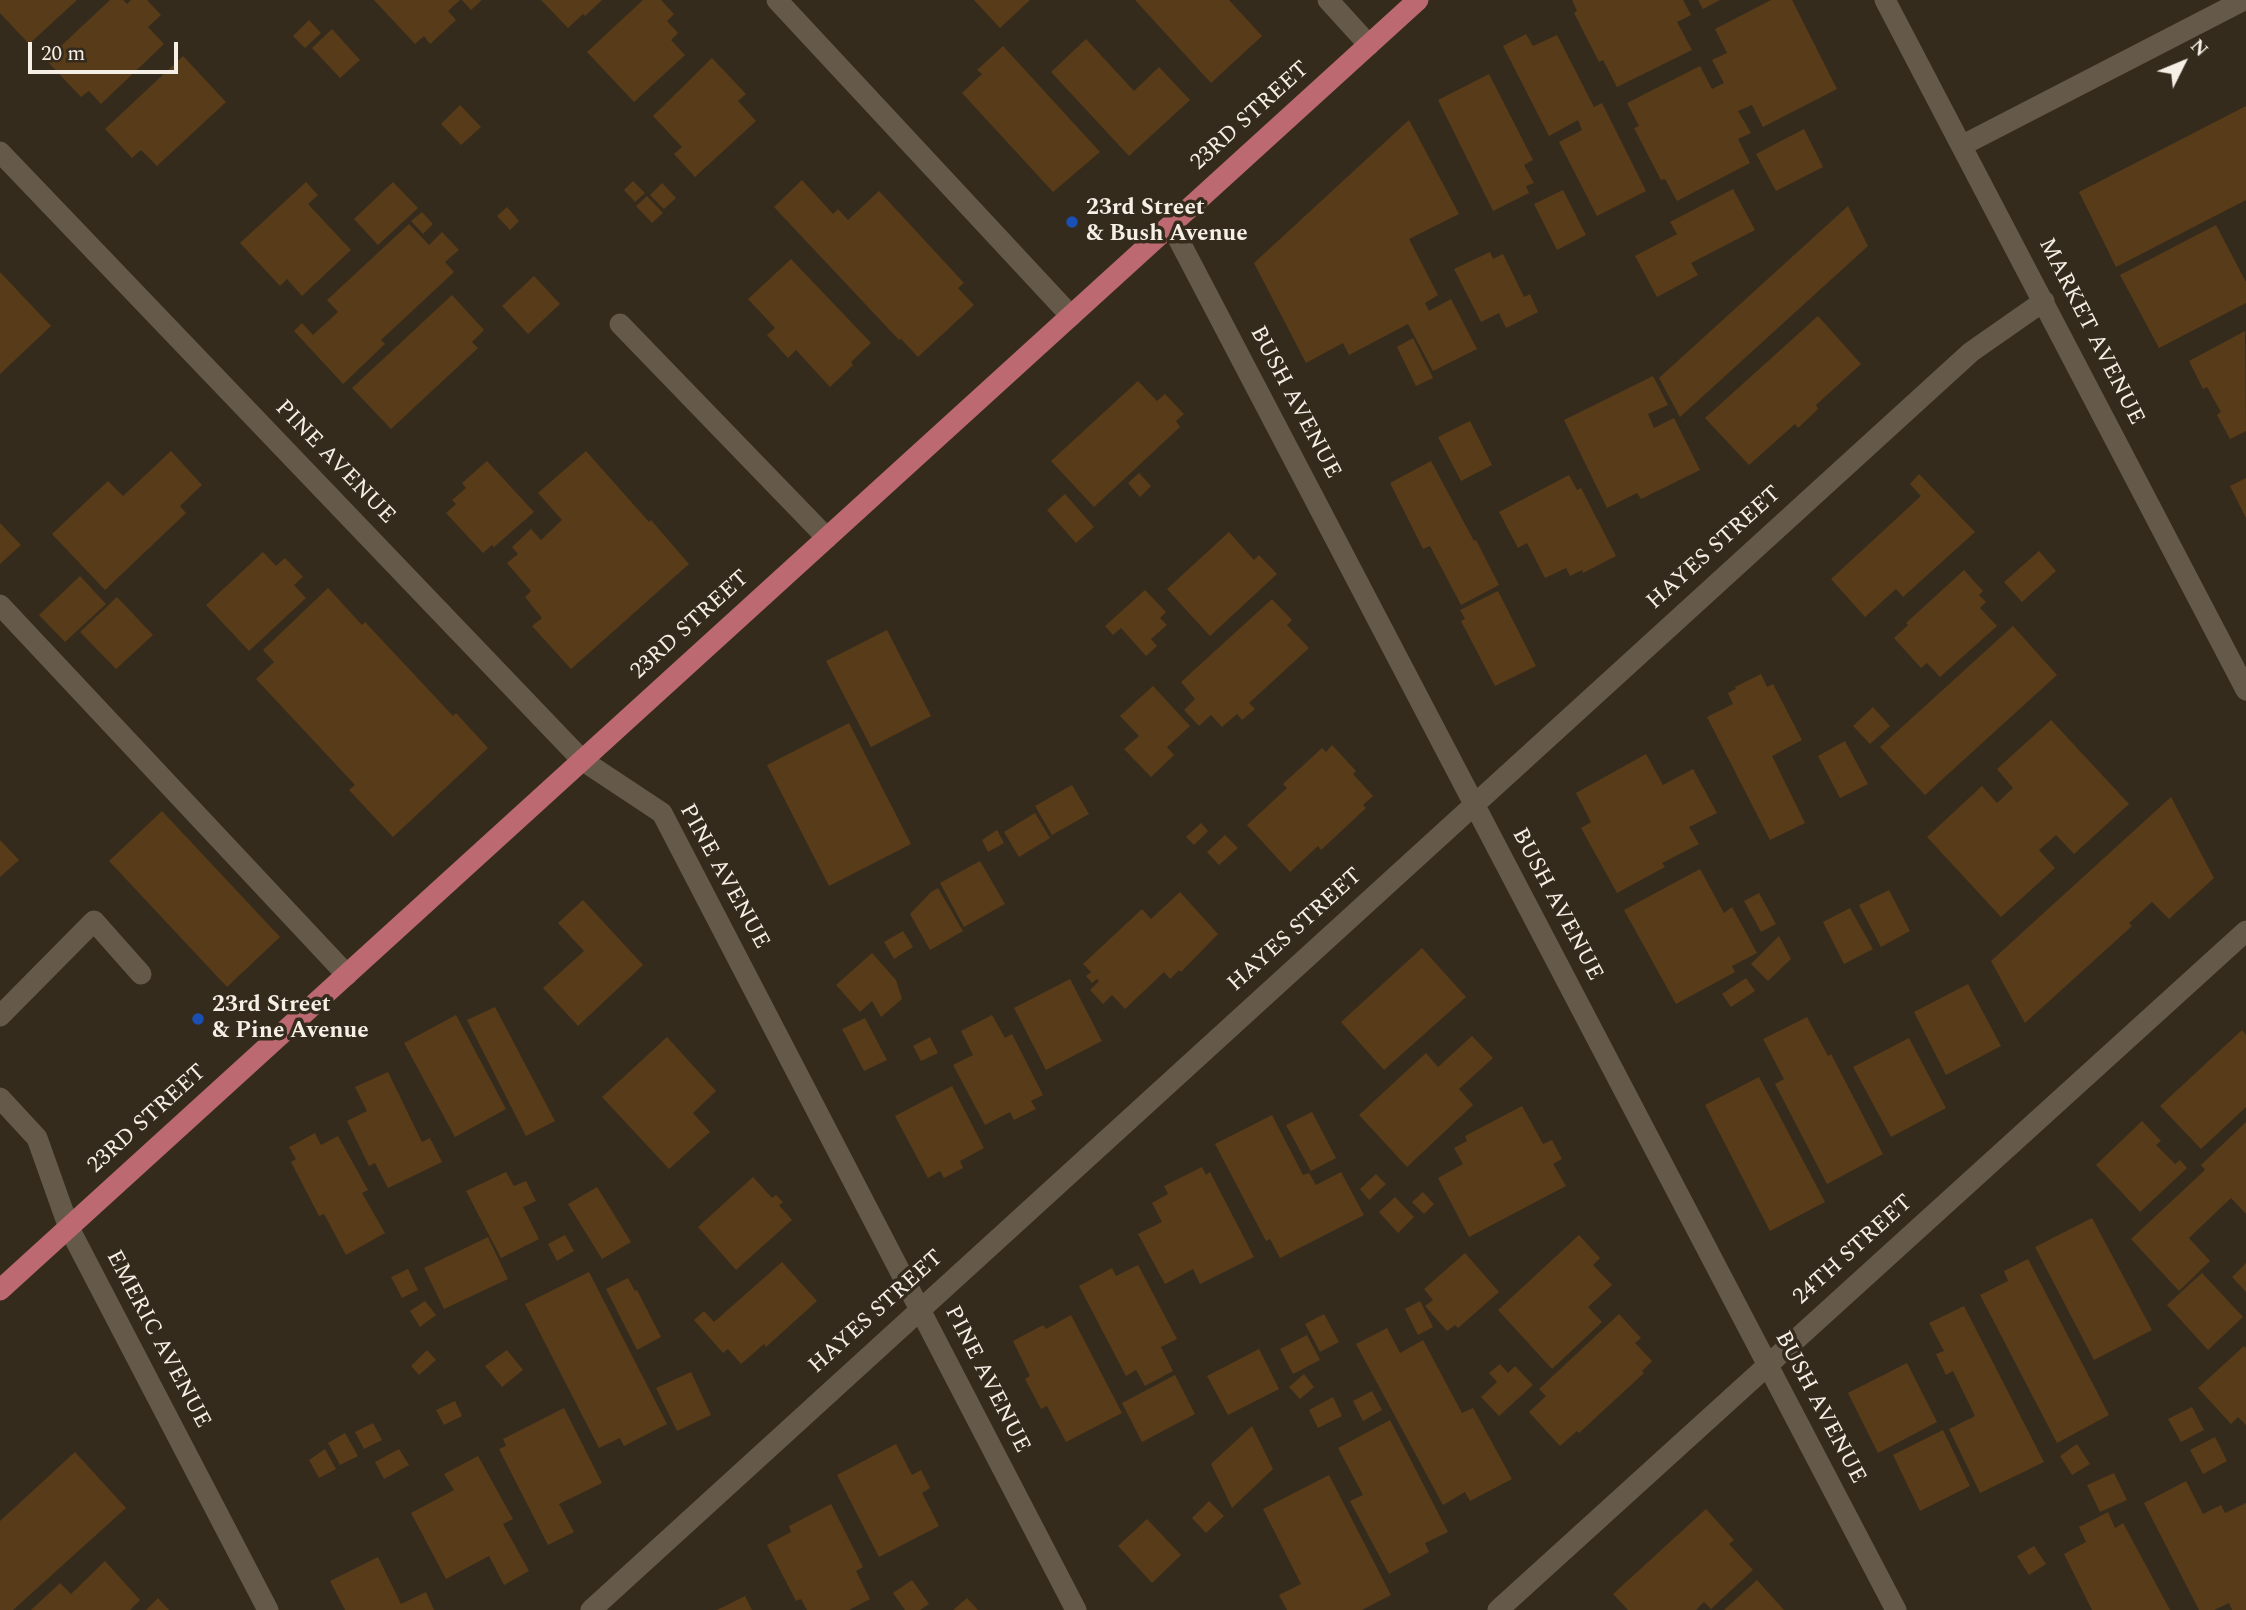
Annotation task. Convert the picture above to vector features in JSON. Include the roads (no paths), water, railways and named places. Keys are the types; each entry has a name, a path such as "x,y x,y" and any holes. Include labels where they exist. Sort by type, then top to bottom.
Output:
{"main road":[{"name":"23RD STREET","path":"0,1290 1418,0"}],"street":[{"path":"777,0 1071,316"},
{"path":"1328,0 1368,45"},
{"name":"MARKET AVENUE","path":"1885,0 2245,686"},
{"path":"1963,145 2244,0"},
{"name":"PINE AVENUE","path":"0,152 582,761 662,813 1076,1610"},
{"name":"BUSH AVENUE","path":"1171,225 1896,1610"},
{"name":"HAYES STREET","path":"591,1610 1970,352 2044,301"},
{"path":"620,324 828,538"},
{"path":"0,605 347,975"},
{"path":"0,1016 94,920 141,974"},
{"name":"24TH STREET","path":"1498,1610 2246,931"},
{"name":"EMERIC AVENUE","path":"0,1098 37,1138 69,1228 268,1610"}],"place":[{"name":"23rd Street & Bush Avenue","path":"1072,222"},
{"name":"23rd Street & Pine Avenue","path":"198,1019"}]}
